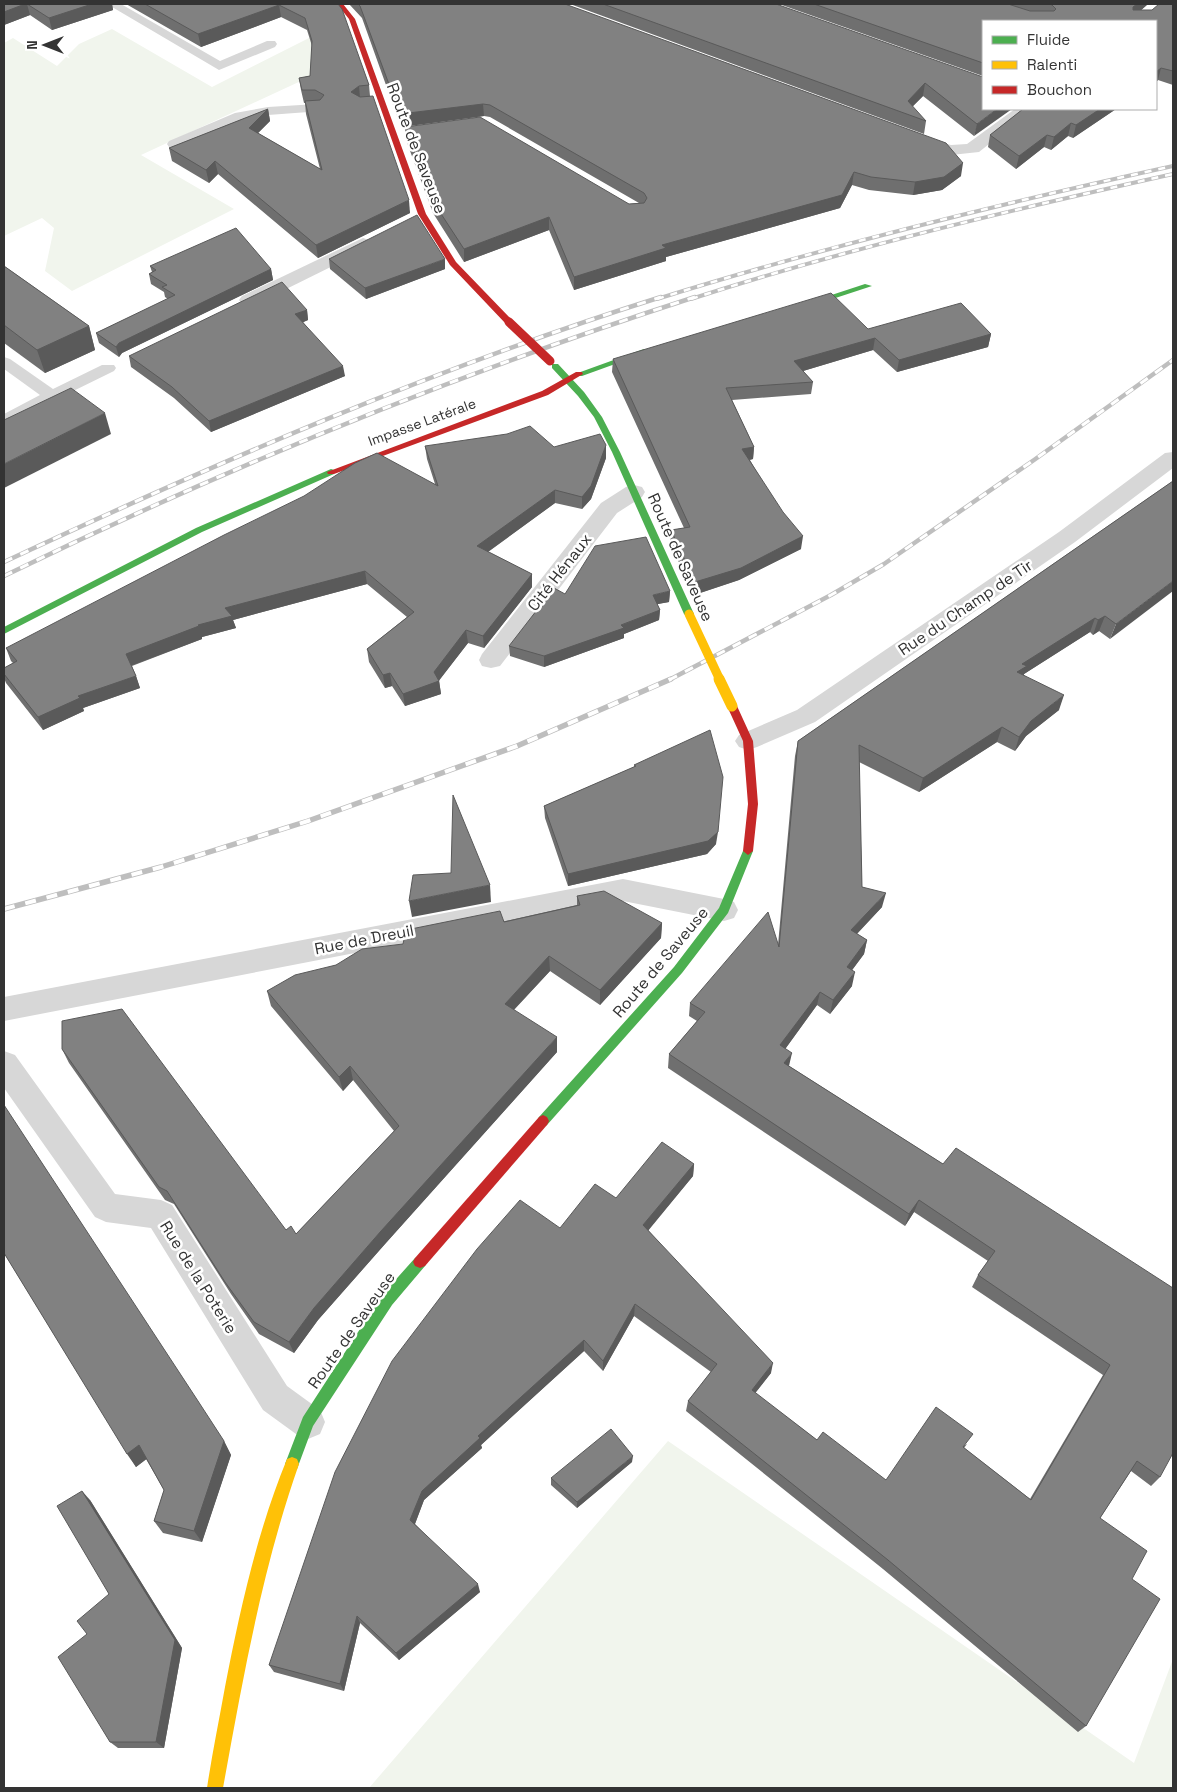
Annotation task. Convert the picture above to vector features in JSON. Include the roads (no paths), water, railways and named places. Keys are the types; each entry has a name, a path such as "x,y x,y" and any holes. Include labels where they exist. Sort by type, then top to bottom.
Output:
{"main road":[{"name":"Route de Saveuse","path":"215,1788 249,1604 278,1500 308,1422 387,1300 678,970 724,910 748,855 753,804 748,741 598,416 567,378 453,263 414,218 401,135 375,103 352,19 340,4"},
{"path":"786,310 868,286"},
{"name":"Impasse Latérale","path":"4,631 136,560 266,499 377,454 546,393 567,378 659,348"}],"street":[{"path":"903,135 946,150 956,151 973,148 1024,110"},
{"path":"236,306 379,236"},
{"name":"Rue du Champ de Tir","path":"748,741 806,716 1074,531 1173,458"},
{"name":"Cité Hénaux","path":"491,660 609,508 634,492"},
{"name":"Rue de Dreuil","path":"4,1009 623,890 724,910"},
{"name":"Rue de la Poterie","path":"4,1064 106,1207 161,1215 274,1398 308,1422"}],"lane":[{"path":"113,4 219,66 271,44"},
{"path":"174,144 240,116 317,108"},
{"path":"4,362 52,396"},
{"path":"4,420 108,368"}],"railway":[{"path":"657,299 785,261 914,227 1043,195 1173,166"},
{"path":"691,299 750,280 930,231 1173,174"},
{"path":"4,562 165,488 328,419 493,354 661,297"},
{"path":"4,576 174,497 345,424 518,358 695,297"},
{"path":"670,679 831,595 884,564 1034,460 1173,360"},
{"path":"4,909 161,867 308,821 517,746 670,679"}]}
